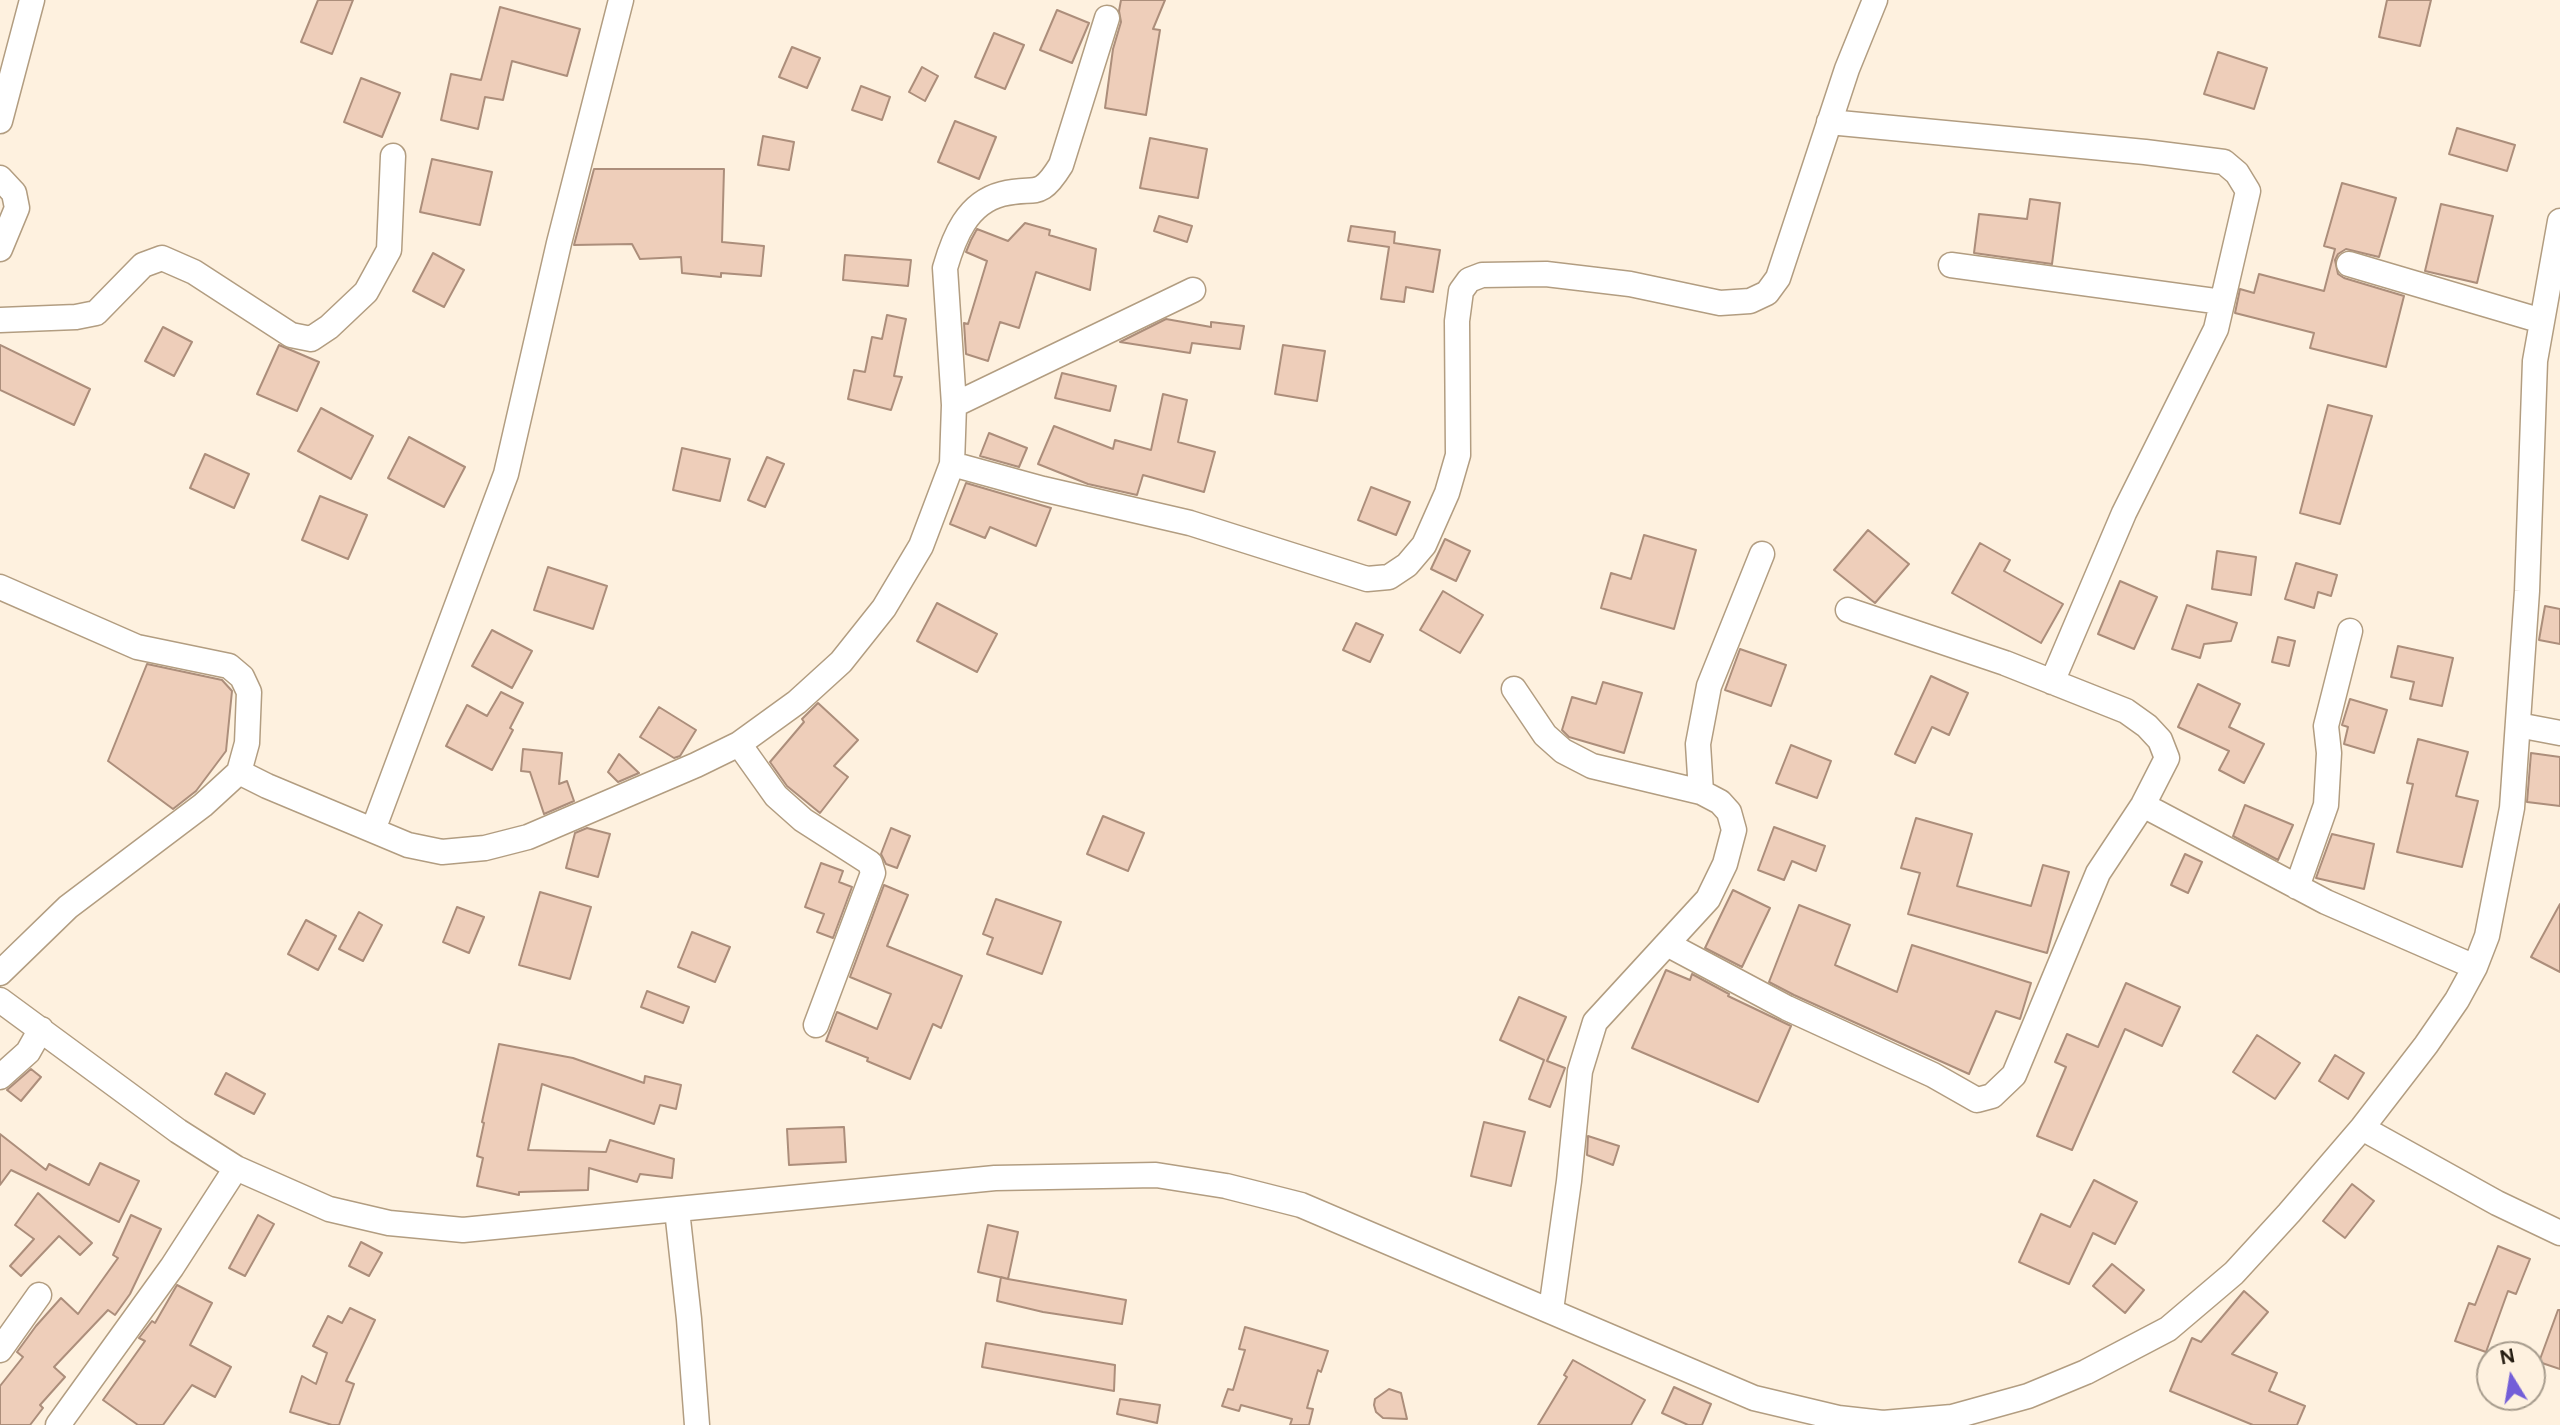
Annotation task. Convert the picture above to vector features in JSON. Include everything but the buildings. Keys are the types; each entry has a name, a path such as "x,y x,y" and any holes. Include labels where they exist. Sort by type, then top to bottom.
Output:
{"street":[{"path":"0,121 32,0"},
{"path":"373,830 506,474 559,243 621,0"},
{"path":"952,464 1043,489 1190,523 1367,579 1388,577 1407,565 1424,545 1447,493 1458,455 1457,321 1461,291 1469,281 1482,275 1546,274 1629,284 1720,303 1750,301 1767,293 1778,278 1829,122 1875,0"},
{"path":"239,772 408,845 442,852 485,848 528,837 556,826 696,765 739,744 797,702 841,662 884,608 921,546 952,464 954,405 945,268 950,250 964,219 986,200 1004,193 1038,192 1051,182 1061,165 1107,18"},
{"path":"1829,122 2224,162 2237,173 2248,191 2216,329 2124,513 2052,682"},
{"path":"0,320 76,317 96,313 143,265 162,258 194,272 291,335 311,339 329,327 366,292 389,250 393,156"},
{"path":"0,178 14,193 16,208 0,249"},
{"path":"0,1000 177,1131 236,1168 329,1209 389,1223 463,1230 995,1178 1156,1175 1226,1186 1301,1205 1552,1310 1754,1398 1790,1417 1883,1423 1952,1417 2028,1396 2086,1372 2168,1329 2234,1273 2362,1128 2426,1045 2457,1000 2474,967 2487,936 2512,808 2527,591 2535,360 2542,321 2555,280 2560,221"},
{"path":"2349,264 2542,321"},
{"path":"1951,265 2222,302"},
{"path":"954,405 1193,290"},
{"path":"1701,792 1698,744 1709,686 1762,554"},
{"path":"0,587 137,647 229,666 242,677 249,691 247,743 239,772 202,804 68,907 0,973"},
{"path":"1667,944 1787,1008 1933,1075 1977,1100 1993,1096 2014,1074 2098,873 2143,804 2167,758 2160,740 2147,726 2126,711 1966,649 1848,610"},
{"path":"2297,887 2326,805 2329,753 2326,726 2350,631"},
{"path":"1514,689 1545,735 1563,751 1592,766 1701,792 1720,802 1729,812 1734,830 1725,864 1708,899 1595,1021 1580,1071 1552,1310"},
{"path":"2518,725 2560,733"},
{"path":"739,744 776,796 803,820 870,863 872,867 873,873 816,1025"},
{"path":"2143,804 2326,902 2474,967"},
{"path":"0,1077 27,1052 41,1030"},
{"path":"2362,1128 2497,1203 2560,1233"},
{"path":"58,1425 172,1267 236,1168"},
{"path":"677,1210 690,1320 697,1425"},
{"path":"0,1350 39,1295"}]}
